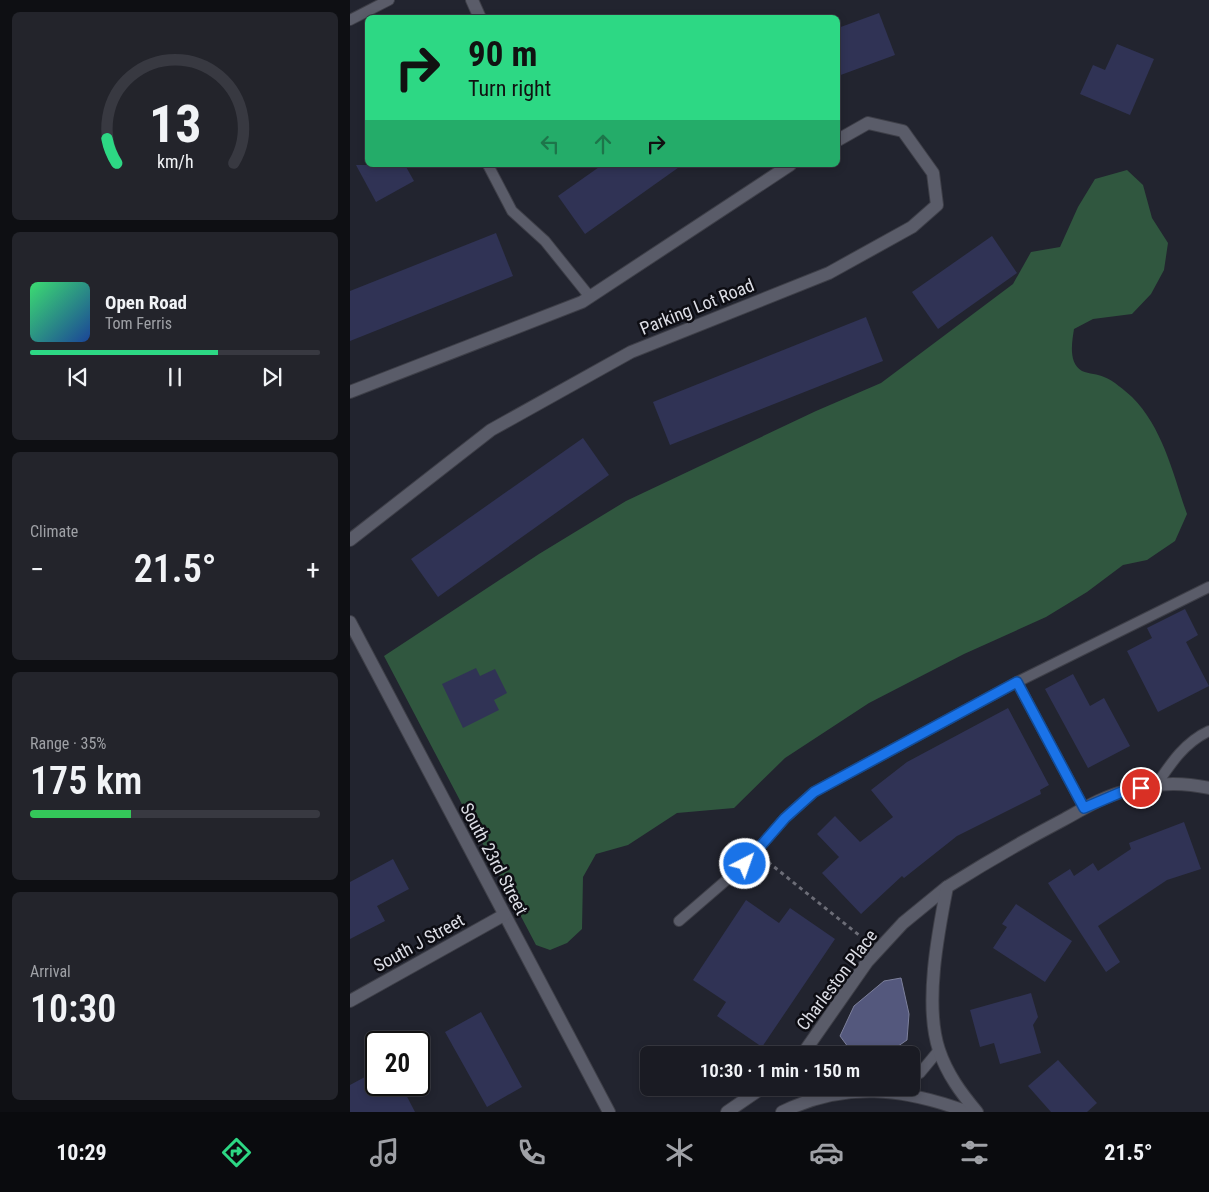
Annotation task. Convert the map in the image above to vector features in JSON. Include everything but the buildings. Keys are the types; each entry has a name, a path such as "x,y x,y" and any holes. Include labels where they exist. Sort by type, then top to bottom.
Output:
{"street":[{"path":"472,0 479,15"},
{"name":"Parking Lot Road","path":"350,540 491,430 631,352 829,273 912,227 937,204 933,173 903,131 868,124 840,139"},
{"path":"350,392 582,302 787,167"},
{"name":"South 23rd Street","path":"350,622 609,1112"},
{"name":"Charleston Place","path":"810,1046 867,962 903,924 947,887 1001,852 1084,808 1124,791 1157,784 1194,785 1209,788"},
{"path":"947,887 935,966 933,1012 939,1050 956,1087 977,1112"},
{"name":"South J Street","path":"350,1001 504,915"},
{"path":"728,1112 751,1096"},
{"path":"782,1112 822,1096"},
{"path":"920,1096 968,1112"}],"lane":[{"path":"350,20 389,0"},
{"path":"489,167 512,211 544,241 590,297"},
{"path":"679,921 712,894 756,852 785,818 814,792 1017,682 1209,587"},
{"path":"1017,682 1084,808"},
{"path":"1157,784 1175,757 1197,736 1209,731"},
{"path":"920,1073 939,1050"}],"path":[{"path":"756,852 860,936"}],"green space":[{"path":"1127,170 1143,185 1152,218 1168,243 1164,270 1151,294 1132,314 1093,319 1074,329 1072,352 1075,363 1082,371 1108,378 1119,386 1143,409 1152,423 1166,452 1187,514 1175,541 1147,560 1123,565 1087,592 1046,617 964,654 869,703 785,758 734,808 677,813 628,845 596,854 583,877 582,929 567,943 550,950 536,945 384,656 539,554 626,501 816,411 881,383 1013,284 1031,252 1060,247 1078,207 1095,179"}],"water":[{"path":"901,978 909,1014 907,1040 898,1046 847,1046 840,1036 854,1006 884,981"}],"route":[{"path":"745,864 785,818 814,792 1017,682 1084,808 1124,791 1141,788"}]}
